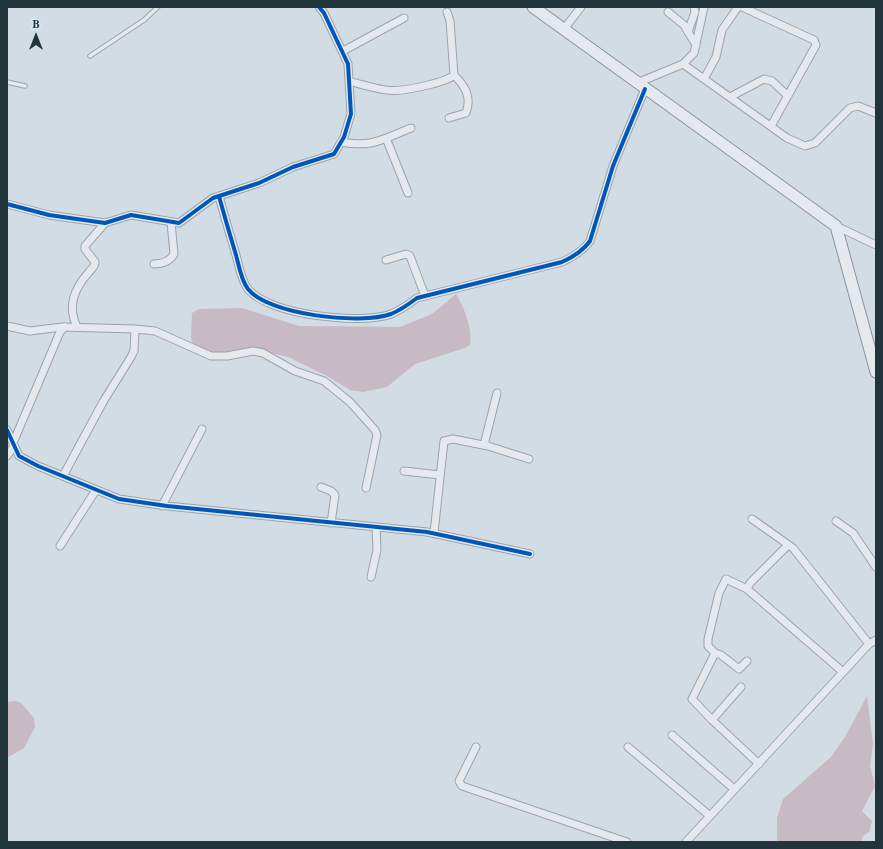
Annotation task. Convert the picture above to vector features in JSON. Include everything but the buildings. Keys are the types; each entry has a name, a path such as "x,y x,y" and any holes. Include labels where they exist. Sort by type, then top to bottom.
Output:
{"main road":[{"path":"533,7 836,226 876,372"}],"street":[{"path":"7,204 49,215 105,223 131,214 179,223 213,198 259,183 293,166 334,154 341,142 351,114 348,64 324,13 319,7"},
{"path":"564,30 580,7"},
{"path":"688,32 695,12 694,7"},
{"path":"219,196 243,282 254,295 288,310 307,315 366,318 390,314 405,307 417,298 562,262 579,253 590,241 613,166 641,86 683,64 694,53 704,7"},
{"path":"704,79 716,57 722,30 738,7"},
{"path":"742,7 814,40 816,45 771,126"},
{"path":"447,12 450,21 454,75 467,91 468,107 466,113 449,118"},
{"path":"668,12 684,25 696,45"},
{"path":"343,51 404,18"},
{"path":"683,64 796,143 810,146 821,138 850,108 858,106 876,113"},
{"path":"349,81 380,90 396,92 437,83 452,78 454,75"},
{"path":"730,97 764,79 772,82 788,96"},
{"path":"341,142 356,145 370,145 411,128"},
{"path":"386,138 408,193"},
{"path":"154,264 161,264 172,258 174,254 171,222"},
{"path":"77,328 72,311 72,299 78,286 95,267 95,262 85,249 85,246 105,223"},
{"path":"836,226 876,245"},
{"path":"386,260 406,254 410,256 425,296"},
{"path":"7,326 30,331 65,327 155,331 211,356 227,356 257,352 295,370 324,381 350,402 375,430 377,435 366,488"},
{"path":"7,456 14,444 60,332 65,327"},
{"path":"63,476 103,402 134,351 135,329"},
{"path":"484,445 497,393"},
{"path":"7,430 19,456 119,499 162,506 434,534 530,554"},
{"path":"162,506 202,430"},
{"path":"434,534 444,441 453,439 484,445 529,459"},
{"path":"404,471 440,475"},
{"path":"321,487 331,491 334,495 331,523"},
{"path":"60,546 96,490"},
{"path":"752,518 793,548 869,644"},
{"path":"836,521 853,533 876,567"},
{"path":"371,577 376,550 376,527"},
{"path":"747,589 750,583 788,545"},
{"path":"747,661 739,669 721,655 715,653 708,646 708,639 719,593 726,579 747,589 843,672"},
{"path":"686,842 869,644 876,640"},
{"path":"715,653 692,699 759,764"},
{"path":"712,720 740,687"},
{"path":"672,735 734,789"},
{"path":"476,747 458,781 462,786 627,842"},
{"path":"628,747 710,816"}],"lane":[{"path":"90,56 144,20 158,7"},
{"path":"7,82 25,86"}],"shaded area":[{"path":"456,294 462,305 469,325 471,339 470,345 465,348 415,364 387,387 363,392 350,390 329,377 288,357 256,349 221,355 201,349 192,342 192,313 199,309 242,308 299,326 400,327 432,314"},
{"path":"867,696 873,744 870,766 875,786 862,811 872,821 869,832 863,836 861,842 777,842 777,818 783,799 831,757 845,737"},
{"path":"16,701 21,703 34,718 35,727 24,748 7,758 7,702"}],"cycle path":[{"path":"7,204 49,215 105,223 131,215 179,223 213,198 259,183 293,167 334,154 344,137 351,114 348,64 324,13 319,7"},
{"path":"219,196 242,277 248,289 259,298 294,311 338,318 377,317 391,314 402,309 417,298 562,262 581,251 590,241 613,166 645,89"},
{"path":"7,430 19,456 38,466 119,499 167,506 427,532 530,554"}]}
